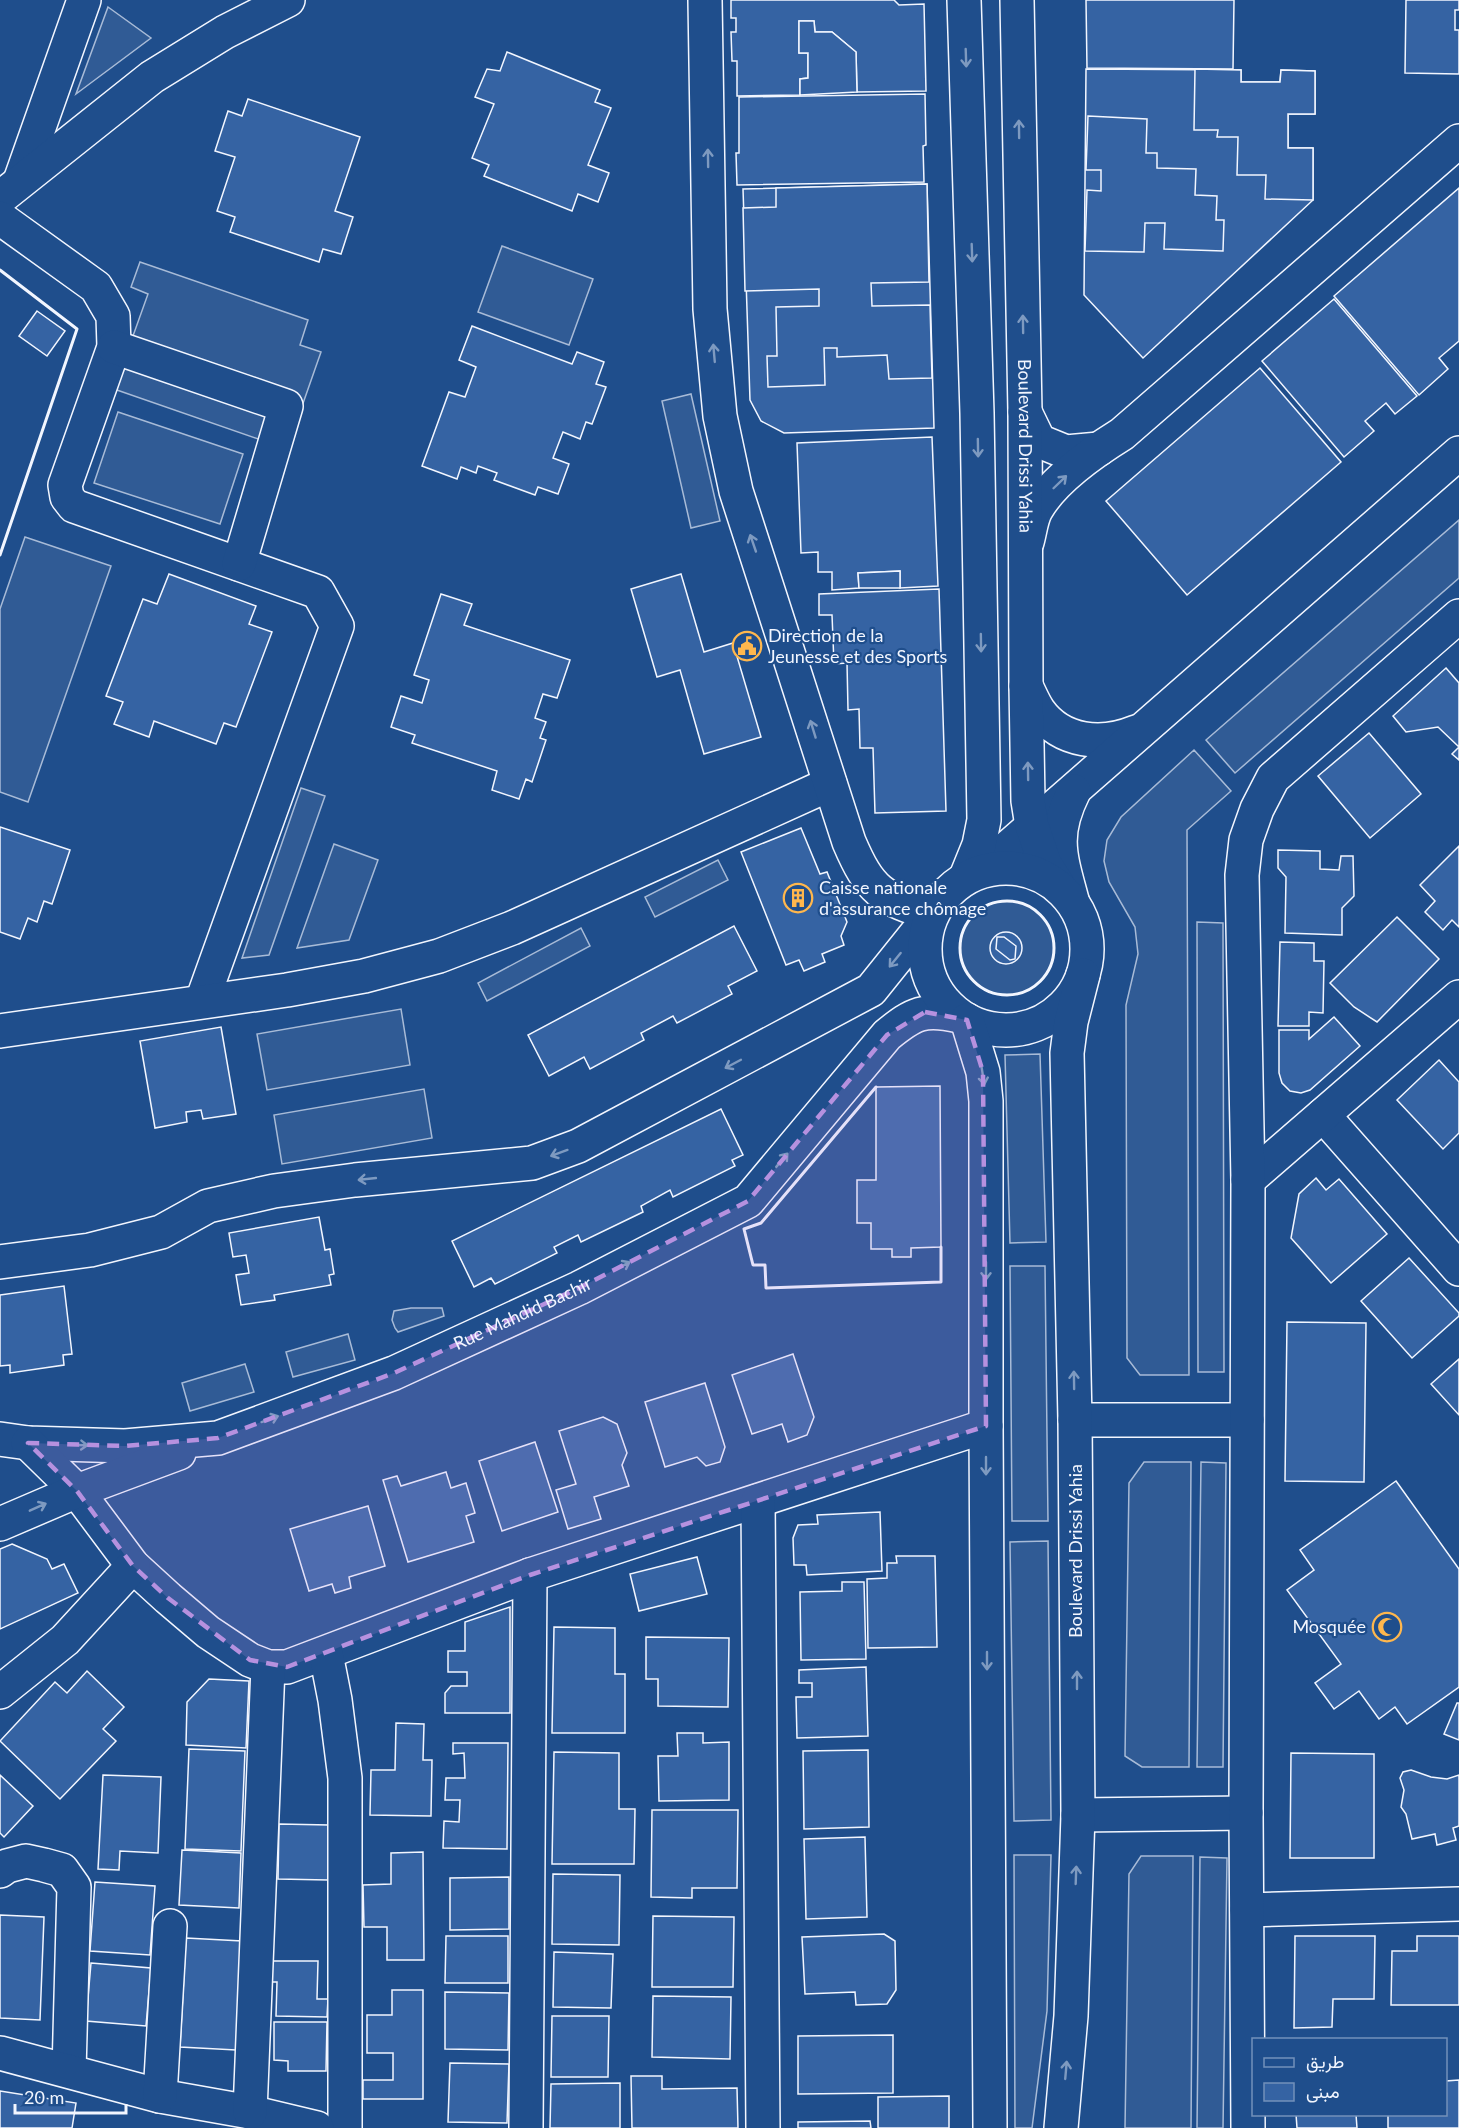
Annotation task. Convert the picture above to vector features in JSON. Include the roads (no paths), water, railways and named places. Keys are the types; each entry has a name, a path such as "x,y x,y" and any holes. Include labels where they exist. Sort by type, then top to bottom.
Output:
{"street":[{"path":"10,189 84,0"},
{"path":"10,189 152,77 225,32 288,0"},
{"path":"705,0 710,309 720,416 736,491 849,842 861,870 870,882 896,902 932,914"},
{"path":"964,0 977,425 984,820 974,874"},
{"name":"Boulevard Drissi Yahia","path":"1017,0 1025,412 1028,801 1032,826 1045,864 1065,893"},
{"path":"1025,551 1034,513 1045,497 1098,448 1122,434 1459,141"},
{"path":"0,218 96,287 113,316 114,348 65,485 67,497 74,506 318,592 337,626 202,1001"},
{"path":"114,348 286,406 239,564"},
{"path":"1025,412 1039,441 1066,452 1098,448"},
{"path":"0,1262 90,1250 161,1232 208,1206 274,1191 355,1180 532,1163 578,1146 871,990 932,914 940,899 952,887 974,874 1032,826 1459,453"},
{"path":"1248,2128 1246,1813 1248,1180 1242,875 1246,840 1257,809 1273,778 1459,616"},
{"path":"1026,686 1039,711 1052,726 1066,735 1093,741 1119,739 1141,730"},
{"path":"0,1031 287,990 364,976 439,956 512,928 830,784"},
{"path":"1065,893 1060,830 1064,811 1076,787"},
{"path":"932,914 925,942 927,970 934,988 945,1003 963,1018 983,1027 1000,1030 1018,1029 1035,1025 1051,1017 1065,1005 1083,975 1087,960 1085,928 1080,913 1065,893 1030,870 997,867 974,874"},
{"name":"Boulevard Drissi Yahia","path":"1061,2128 1071,2016 1078,1815 1075,1420 1067,1053 1071,1022 1083,975"},
{"path":"1248,1180 1459,997"},
{"name":"Rue Mahdid Bachir","path":"14,1441 125,1446 218,1438 394,1373 579,1288 748,1201 887,1035 907,1019 925,1012 942,1012 963,1018"},
{"path":"963,1018 983,1072 986,1101 990,2128"},
{"path":"1323,1115 1459,1269"},
{"path":"1075,1420 1247,1420"},
{"path":"14,1441 77,1491 133,1566 208,1632 250,1660 268,1667 287,1667 530,1575 986,1426"},
{"path":"0,1524 77,1491 218,1438"},
{"path":"758,1501 763,2128"},
{"path":"0,1692 65,1640 133,1566"},
{"path":"526,2128 530,1575"},
{"path":"326,1654 335,1700 345,1778 345,2128"},
{"path":"250,2112 268,1667"},
{"path":"1078,1815 1246,1813"},
{"path":"0,1871 7,1866 26,1861 62,1870 74,1887 69,2072"},
{"path":"1247,1910 1459,1904"},
{"path":"160,2096 170,1926"},
{"path":"0,2053 160,2096 250,2112 317,2128"}],"place":[{"name":"Direction de la Jeunesse et des Sports","path":"747,646"},
{"name":"Caisse nationale d'assurance chômage","path":"798,898"},
{"name":"Mosquée","path":"1387,1627"}]}
